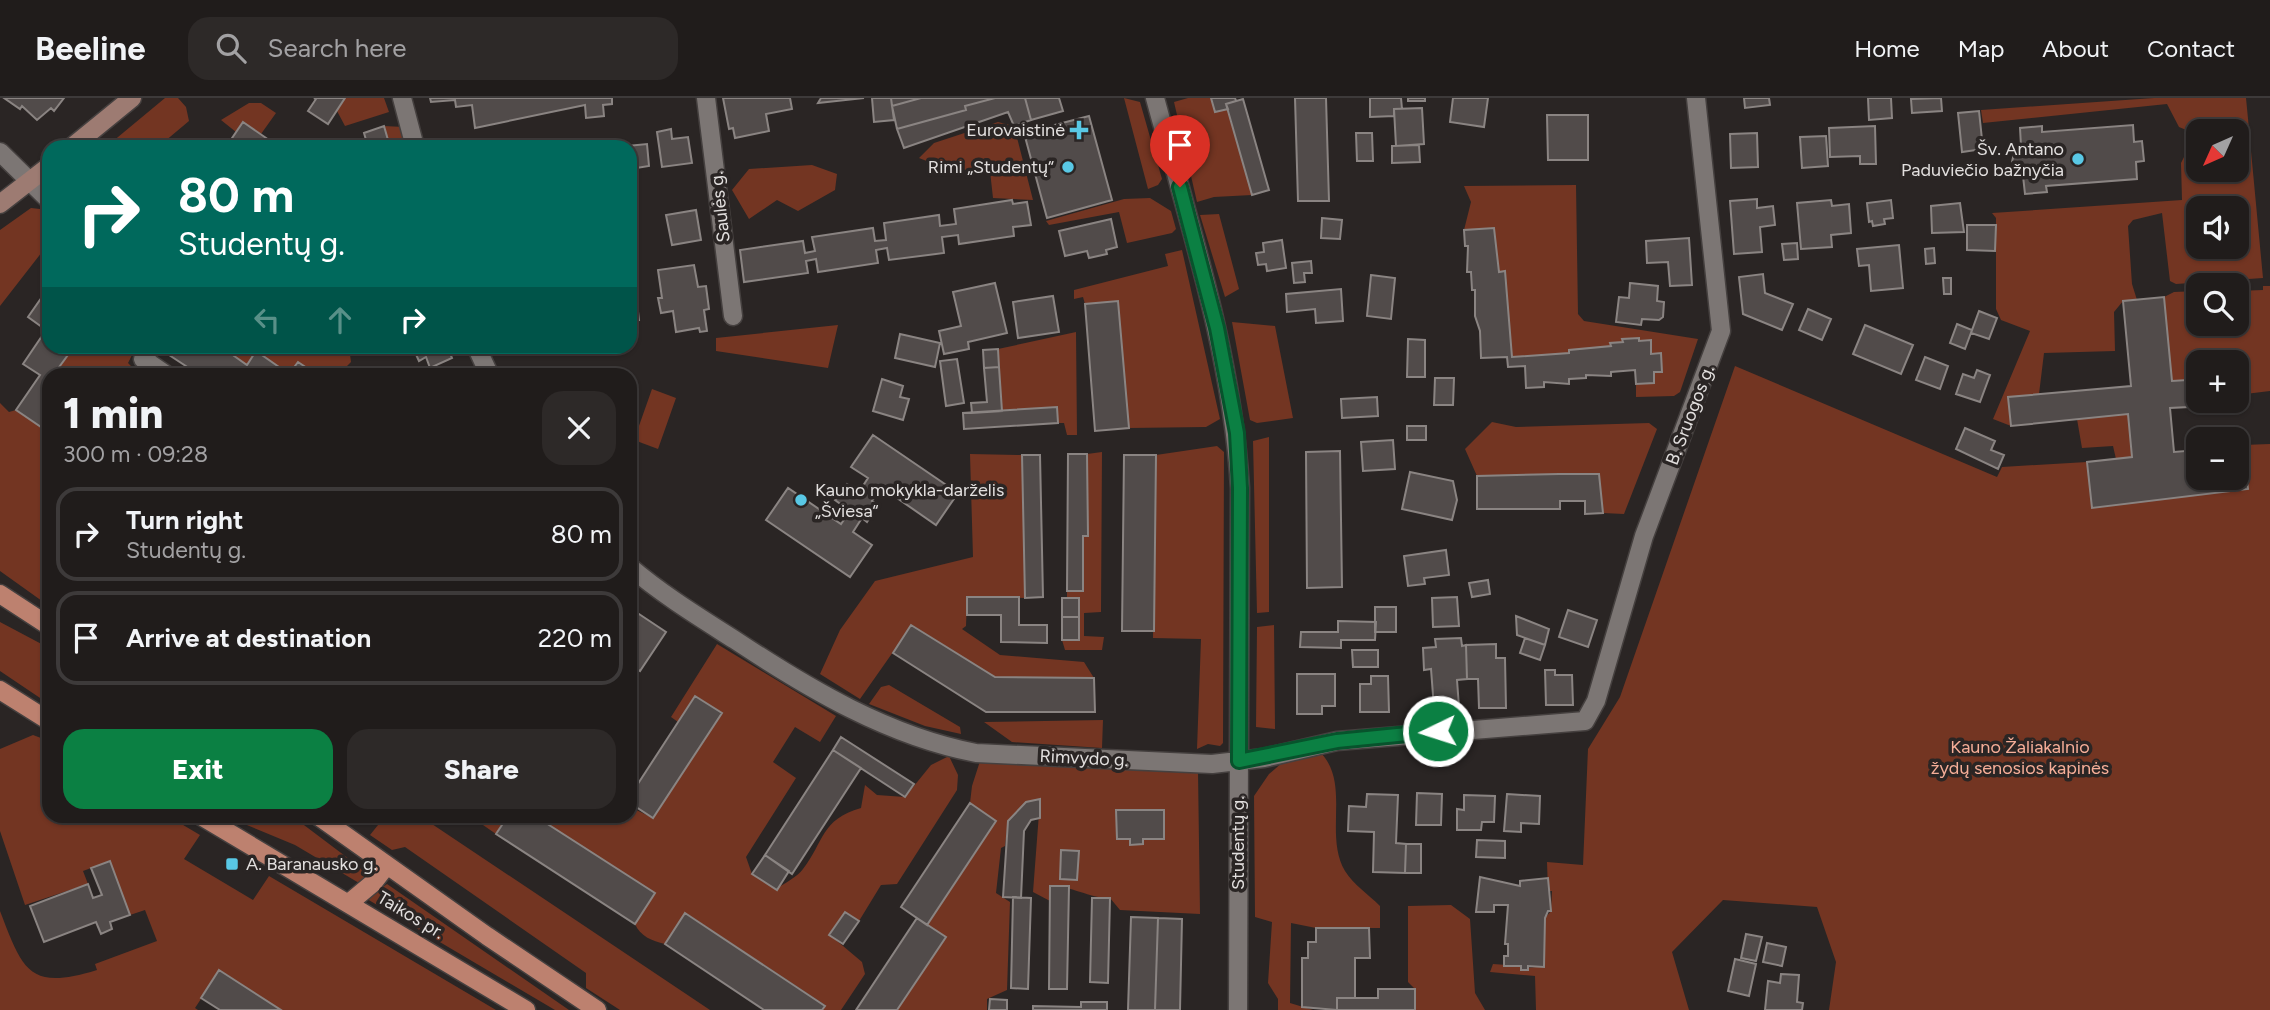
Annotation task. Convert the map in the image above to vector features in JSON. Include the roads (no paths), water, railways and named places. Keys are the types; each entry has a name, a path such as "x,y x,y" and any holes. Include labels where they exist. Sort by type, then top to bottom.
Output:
{"main road":[{"path":"0,587 7,599 42,622"},
{"path":"0,690 42,717"},
{"name":"Taikos pr.","path":"213,823 526,1010"},
{"name":"Taikos pr.","path":"328,823 597,1010"},
{"path":"349,903 373,884 387,865"}],"street":[{"path":"81,140 132,98"},
{"path":"402,98 413,140"},
{"name":"Saulės g.","path":"706,98 733,316"},
{"name":"Studentų g.","path":"1155,98 1212,308 1237,433 1240,488 1238,1010"},
{"name":"B. Sruogos g.","path":"1585,721 1596,701 1644,536 1721,331 1696,98"},
{"path":"0,152 42,193"},
{"path":"0,204 42,172"},
{"path":"146,354 143,359 156,368"},
{"name":"Rimvydo g.","path":"637,572 691,612 843,705 953,748 976,752 1212,764 1384,735 1585,721"}],"place":[{"name":"Eurovaistinė","path":"1079,130"},
{"name":"Šv. Antano Paduviečio bažnyčia","path":"2078,159"},
{"name":"Rimi „Studentų“","path":"1068,167"},
{"name":"Kauno mokykla-darželis „Šviesa“","path":"801,500"},
{"name":"A. Baranausko g.","path":"232,864"}],"park label":[{"name":"Kauno Žaliakalnio žydų senosios kapinės","path":"2020,757"}]}
